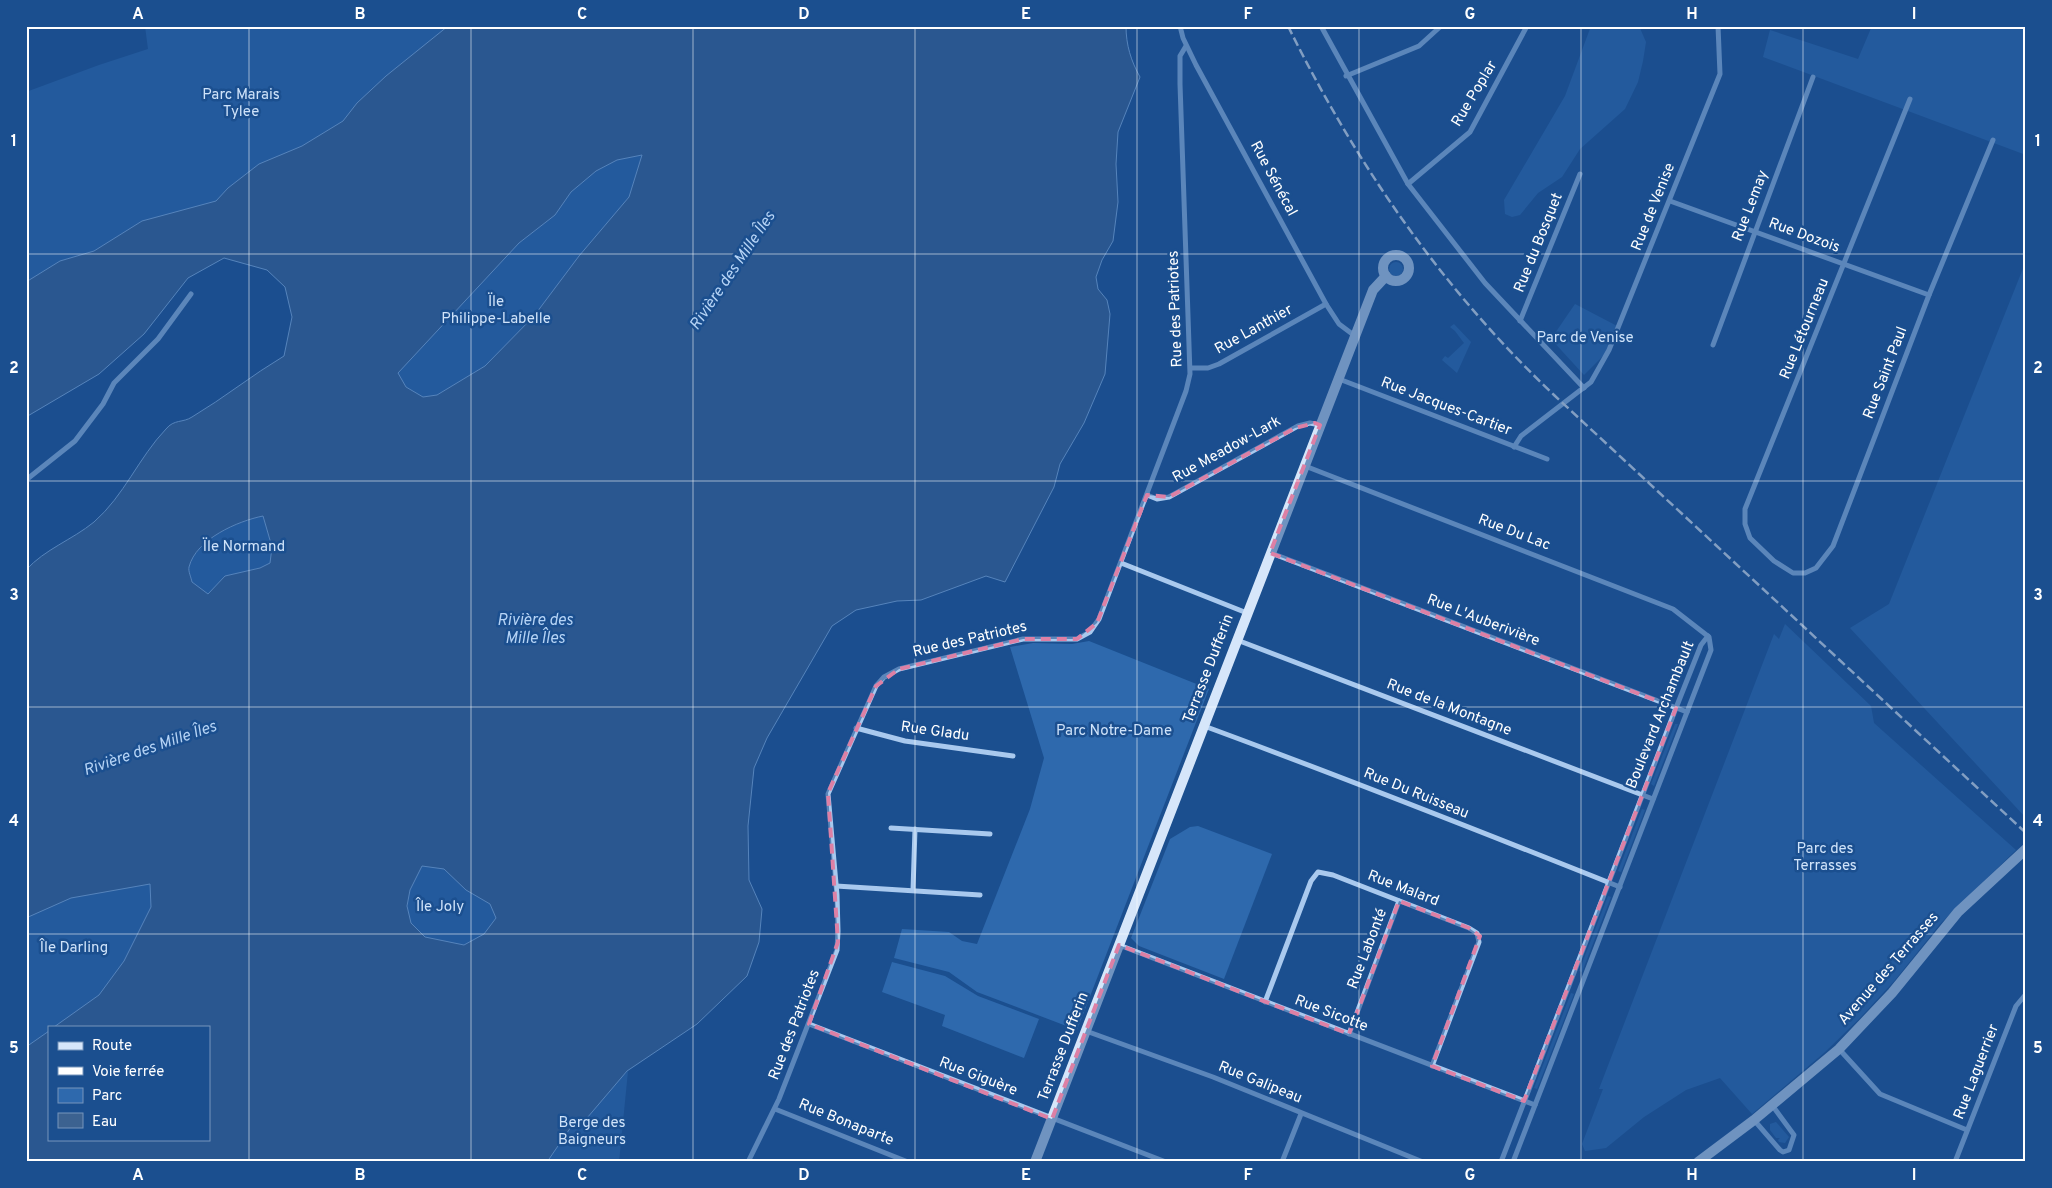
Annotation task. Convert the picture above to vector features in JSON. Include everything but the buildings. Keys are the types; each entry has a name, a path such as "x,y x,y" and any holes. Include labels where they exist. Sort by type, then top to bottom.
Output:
{"street":[{"name":"Rue Sénécal","path":"1180,26 1186,46 1326,304 1340,324 1355,336"},
{"path":"1321,26 1346,76 1408,184 1485,283 1584,388"},
{"path":"1346,76 1420,46 1440,26"},
{"name":"Rue Poplar","path":"1408,184 1470,132 1527,26"},
{"name":"Rue de Venise","path":"1584,388 1597,374 1609,350 1720,74 1718,26"},
{"name":"Rue des Patriotes","path":"748,1162 775,1109 810,1024 837,947 836,886 828,794 856,728 879,682 888,674 899,669 1023,639 1066,640 1082,638 1097,623 1121,563 1186,391 1191,368 1180,84 1180,55 1186,46"},
{"name":"Rue Lemay","path":"1713,345 1813,77"},
{"name":"Rue Létourneau","path":"1774,561 1750,538 1745,524 1745,510 1910,99"},
{"name":"Rue Saint Paul","path":"1774,561 1793,573 1804,573 1816,568 1833,546 1929,295 1993,140"},
{"name":"Rue du Bosquet","path":"1520,321 1580,174"},
{"name":"Rue Dozois","path":"1670,201 1929,295"},
{"name":"Terrasse Dufferin","path":"1035,1162 1374,287 1386,276"},
{"path":"26,480 75,441 103,404 114,383 158,339 191,294"},
{"name":"Rue Lanthier","path":"1191,368 1208,368 1219,364 1326,304"},
{"name":"Rue Jacques-Cartier","path":"1338,379 1514,447 1521,436 1584,388"},
{"name":"Rue Meadow-Lark","path":"1147,495 1157,499 1169,497 1298,426 1310,423 1320,425"},
{"path":"1514,447 1547,459"},
{"name":"Rue Du Lac","path":"1304,466 1673,609 1708,636"},
{"name":"Rue L'Auberivière","path":"1270,553 1687,712"},
{"path":"1121,563 1247,613"},
{"name":"Boulevard Archambault","path":"1501,1162 1676,708 1701,645 1708,636 1712,642 1711,650 1513,1162"},
{"name":"Rue de la Montagne","path":"1237,640 1654,799"},
{"name":"Rue Du Ruisseau","path":"1204,726 1424,808 1480,833 1620,887"},
{"name":"Rue Gladu","path":"856,728 905,741 1013,756"},
{"path":"892,828 990,834"},
{"path":"913,890 916,830"},
{"name":"Avenue des Terrasses","path":"1698,1162 1754,1120 1839,1049 1892,993 1954,917 2026,849"},
{"name":"Rue Malard","path":"1265,1002 1310,884 1316,874 1320,872 1328,874 1399,901 1469,928 1478,933 1479,937 1432,1066"},
{"path":"836,886 980,895"},
{"name":"Rue Labonté","path":"1349,1034 1399,901"},
{"name":"Rue Sicotte","path":"1119,945 1535,1105"},
{"path":"1571,979 1582,983"},
{"name":"Rue Laguerrier","path":"1955,1162 2016,1006 2026,994"},
{"name":"Rue Giguère","path":"810,1024 1166,1162"},
{"name":"Rue Galipeau","path":"1086,1031 1206,1074 1422,1162"},
{"path":"1839,1049 1880,1094 1968,1130"},
{"path":"1754,1120 1780,1150 1783,1152 1789,1150 1794,1135 1772,1105"},
{"name":"Rue Bonaparte","path":"775,1109 908,1162"},
{"path":"1282,1162 1301,1114"}],"highlighted area":[{"path":"1315,423 1320,425 1270,553 1676,708 1524,1101 1432,1066 1480,936 1469,928 1399,901 1349,1034 1119,945 1052,1119 809,1024 838,942 828,793 876,686 899,669 1023,639 1077,639 1097,623 1147,495 1169,497 1295,428"}],"green space":[{"name":"Parc Marais Tylee","path":"145,26 472,26 325,142 221,209 142,221 94,251 60,261 26,282 26,92 148,49"},
{"path":"1591,26 1639,26 1646,42 1638,82 1625,109 1580,149 1562,177 1538,193 1520,215 1512,217 1505,214 1504,200 1565,96"},
{"path":"1872,26 2026,26 2026,155 1763,57 1770,30 1858,59"},
{"name":"Ïle Philippe-Labelle","path":"642,155 629,197 579,256 534,316 485,366 437,395 423,397 406,387 397,373 519,243 555,215 571,192 596,171 617,160"},
{"path":"2026,261 2026,818 1850,628 1889,604"},
{"path":"1393,262 1399,262 1403,269 1399,276 1393,276 1389,272 1389,266"},
{"name":"Parc de Venise","path":"1575,304 1619,327 1609,350 1584,375 1551,339"},
{"path":"1454,324 1471,342 1457,373 1442,360 1445,356 1448,358 1464,343 1450,327"},
{"name":"Ïle Normand","path":"263,516 272,547 271,563 260,568 225,576 208,594 192,582 189,567 193,557 200,548 209,540 231,527"},
{"name":"Parc des Terrasses","path":"1785,624 1871,706 1874,723 2016,850 1940,924 1895,980 1860,1018 1825,1052 1752,1114 1720,1078 1686,1090 1644,1117 1606,1148 1585,1151 1582,1144 1603,1089 1599,1089 1774,634 1779,639"},
{"name":"Parc Notre-Dame","path":"1089,641 1209,689 1077,1030 977,992 949,972 894,958 902,929 949,932 962,941 977,944 1030,809 1044,758 1010,647 1033,643 1072,644"},
{"path":"1675,724 1678,724 1654,786 1651,784"},
{"path":"1642,809 1645,810 1621,872 1618,871"},
{"path":"1198,826 1272,854 1224,979 1139,946 1131,938 1170,839 1190,827"},
{"name":"Île Joly","path":"480,838 496,918 484,934 464,945 440,941 417,932 411,924 408,915 408,905 412,884 421,867 431,860"},
{"name":"Île Darling","path":"160,869 169,906 77,1026 48,1026 48,1047 26,1063 26,904"},
{"path":"1608,896 1611,897 1582,972 1579,971"},
{"path":"892,962 945,976 978,996 1039,1019 1024,1058 942,1026 945,1015 882,992"},
{"path":"1571,993 1574,994 1537,1089 1534,1088"},
{"name":"Berge des Baigneurs","path":"628,1071 619,1162 532,1162"},
{"path":"1776,1122 1789,1137 1785,1143 1779,1142 1780,1138 1776,1138 1770,1130 1770,1124"}],"water":[{"name":"Rivière des Mille Îles","path":"448,26 1126,26 1130,53 1140,77 1118,132 1116,164 1118,202 1113,241 1102,260 1096,277 1098,289 1107,300 1110,314 1105,374 1084,423 1060,464 1054,487 1005,582 986,576 921,600 897,601 856,610 832,626 767,738 754,768 748,826 749,880 762,909 759,942 747,976 697,1024 627,1071 587,1118 571,1127 547,1162 26,1162 26,1047 48,1032 48,1140 210,1140 210,1026 55,1026 99,995 124,961 151,907 150,884 71,898 26,918 26,570 50,550 86,528 105,512 156,440 169,426 175,422 192,417 284,356 292,317 285,287 267,270 224,258 188,278 144,334 99,374 26,417 26,282 60,261 94,251 142,221 216,201 228,188 259,164 302,146 343,121 357,103 386,76","holes":["642,155 629,197 579,256 534,316 485,366 437,395 423,397 406,387 398,373 519,243 555,215 571,192 596,171 617,160","263,516 272,547 270,563 260,568 225,576 208,594 192,582 189,567 193,557 200,548 230,527","422,866 444,869 466,890 490,904 496,918 484,934 464,945 425,937 411,923 407,906 410,890"]}],"railway":[{"path":"1288,26 1342,127 1404,222 1475,312 1513,354 1554,395 2026,833"}]}
